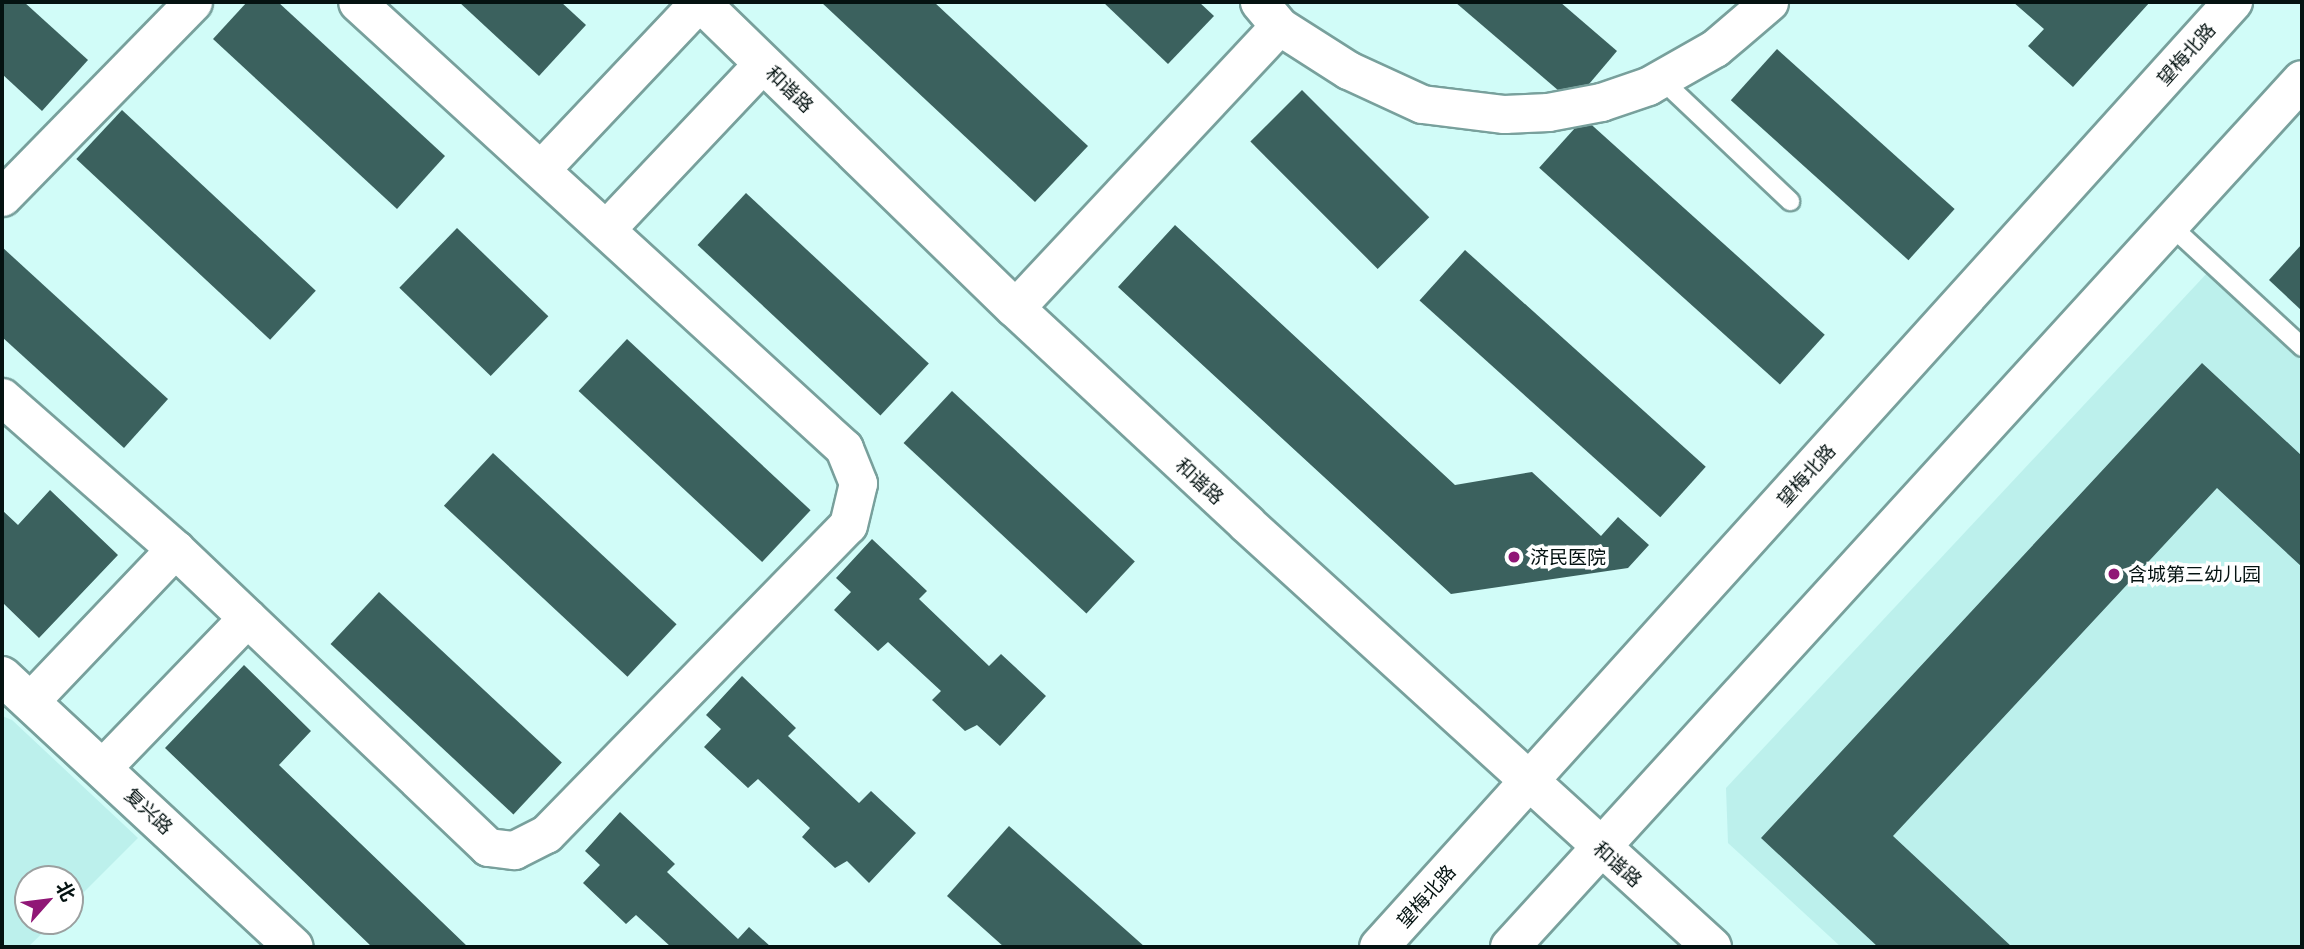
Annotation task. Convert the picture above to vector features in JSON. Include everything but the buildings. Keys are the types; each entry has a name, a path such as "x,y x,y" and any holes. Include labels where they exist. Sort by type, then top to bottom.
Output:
{"main road":[{"name":"和谐路","path":"700,2 1015,307 1529,783 1712,947"},
{"name":"望梅北路","path":"1379,947 2233,2"},
{"path":"1510,947 2302,80"},
{"name":"复兴路","path":"2,676 31,700 294,947"}],"street":[{"path":"2,197 193,2"},
{"path":"2,397 175,549 488,847 514,850 546,834 848,525 858,483 844,448 357,2"},
{"path":"541,169 700,2"},
{"path":"1015,307 1269,14 1348,71 1422,104 1504,114 1548,112 1601,102 1661,79 1715,48 1769,2"},
{"path":"606,229 763,63"},
{"path":"31,700 175,549"},
{"path":"102,768 247,618"}],"lane":[{"path":"1661,79 1790,201"},
{"path":"2170,225 2302,347"}],"shaded area":[{"name":"含城第三幼儿园","path":"2209,271 2302,361 2302,947 1841,947 1728,843 1726,788"},
{"path":"2,716 12,720 138,838 84,892 84,865 14,865 14,935 40,935 28,947 2,947"}],"place":[{"name":"济民医院","path":"1514,557"},
{"name":"含城第三幼儿园","path":"2114,574"}]}
